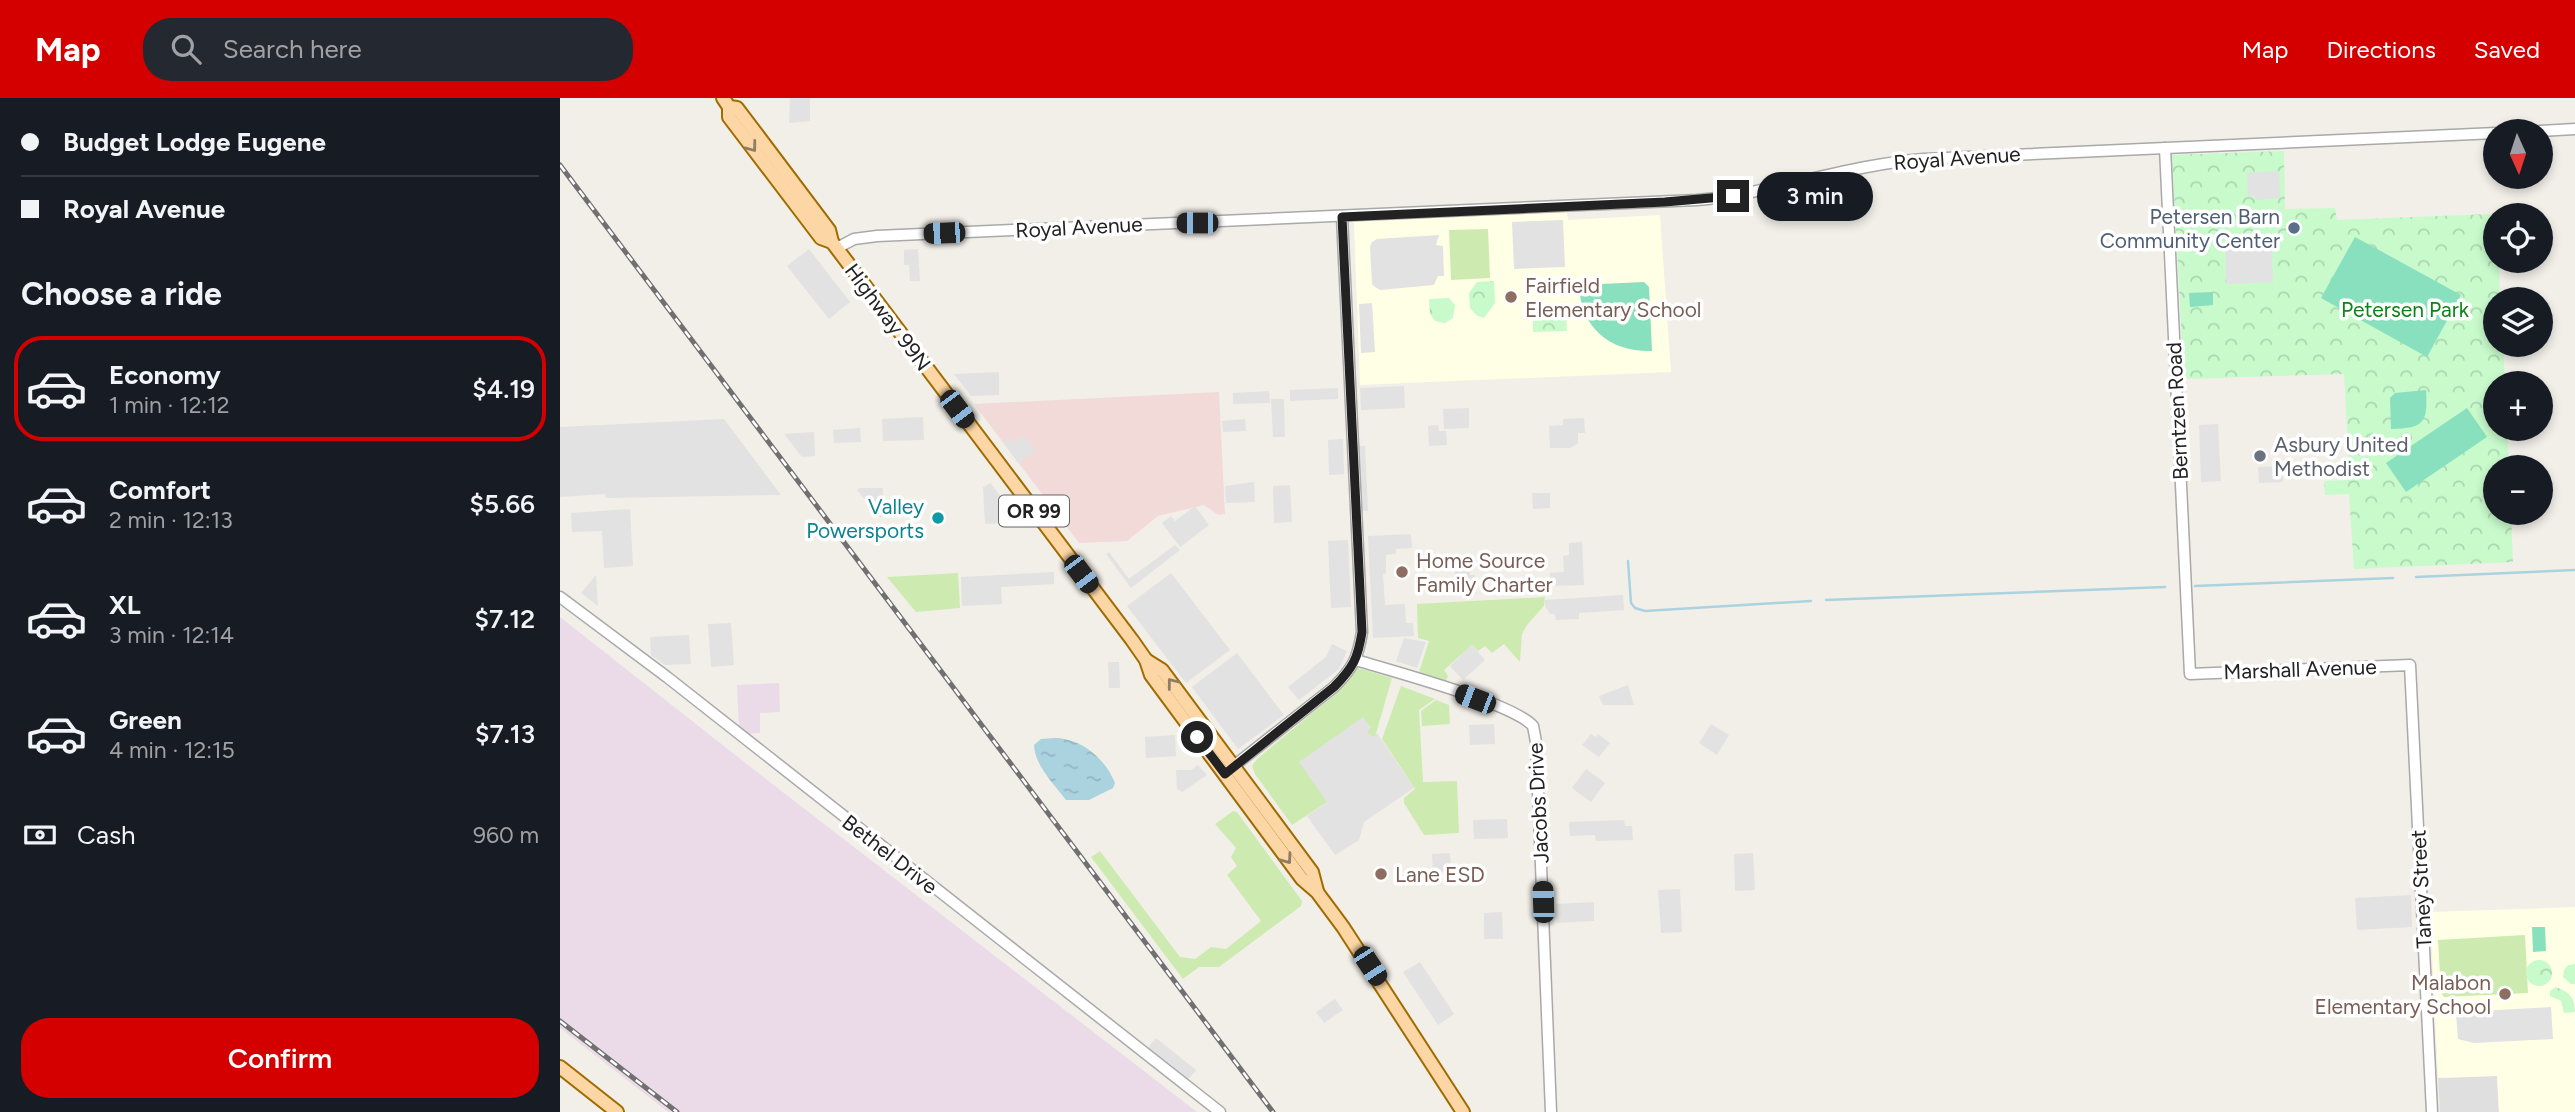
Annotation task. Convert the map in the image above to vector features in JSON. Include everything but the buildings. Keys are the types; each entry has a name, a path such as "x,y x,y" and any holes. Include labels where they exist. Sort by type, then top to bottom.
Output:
{"main road":[{"name":"Highway 99N","path":"726,102 737,108 829,230 834,245 1146,660 1162,670 1302,879 1317,892 1388,994 1463,1112"},
{"path":"560,1068 617,1112"}],"street":[{"path":"2553,130 2575,129"},
{"name":"Royal Avenue","path":"834,245 877,236 1697,201 1752,193 1885,162 2483,134"},
{"name":"Berntzen Road","path":"2165,148 2190,674"},
{"path":"1230,770 1347,674 1356,660 1362,632 1342,217"},
{"name":"Bethel Drive","path":"560,597 667,677 1220,1112"},
{"name":"Jacobs Drive","path":"1356,660 1454,691 1518,715 1533,726 1536,742 1551,1112"},
{"name":"Marshall Avenue","path":"2190,674 2410,665"},
{"name":"Taney Street","path":"2410,665 2432,1112"}],"shaded area":[{"path":"790,98 810,98 810,121 789,123"},
{"path":"2279,171 2280,198 2255,200 2255,196 2248,196 2247,173"},
{"name":"Fairfield Elementary School","path":"1567,212 1568,220 1660,215 1671,372 1360,385 1354,222"},
{"path":"1563,220 1565,267 1514,269 1512,222"},
{"path":"1439,235 1436,245 1443,246 1444,276 1438,276 1434,285 1380,290 1372,284 1372,242 1377,239"},
{"path":"2271,239 2273,282 2226,284 2225,241"},
{"path":"809,249 850,302 829,319 787,266"},
{"path":"918,249 920,281 910,281 909,265 904,265 904,250"},
{"path":"1372,303 1375,352 1361,353 1359,304"},
{"path":"999,372 999,395 971,396 954,374"},
{"path":"1404,386 1405,408 1361,410 1360,388"},
{"path":"1338,388 1338,399 1290,401 1290,390"},
{"path":"1269,391 1270,403 1233,404 1233,393"},
{"path":"1219,392 1225,514 1218,515 1204,505 1158,516 1127,541 1079,543 974,404"},
{"path":"1271,399 1284,399 1285,437 1273,437"},
{"path":"1469,408 1469,428 1444,429 1443,409"},
{"path":"923,417 924,440 883,441 882,419"},
{"path":"1584,418 1585,433 1578,433 1578,443 1570,448 1550,448 1549,426 1563,425 1563,419"},
{"path":"724,419 781,495 606,498 605,494 560,497 560,427"},
{"path":"1245,419 1246,431 1223,432 1222,421"},
{"path":"2218,424 2221,481 2201,482 2199,425"},
{"path":"1438,425 1439,431 1446,431 1447,445 1429,446 1428,426"},
{"path":"860,428 861,442 834,443 833,430"},
{"path":"814,432 815,456 802,457 784,434"},
{"path":"1024,435 1035,451 1018,463 1003,442 1009,438 1013,443"},
{"path":"1343,439 1344,474 1329,475 1328,440"},
{"path":"1358,446 1365,446 1368,511 1360,511"},
{"path":"2282,466 2283,482 2259,483 2258,467"},
{"path":"1254,482 1255,502 1226,503 1225,486"},
{"path":"991,483 1021,522 985,524 983,487"},
{"path":"1290,485 1292,522 1274,523 1273,486"},
{"path":"883,488 884,517 879,517 857,490"},
{"path":"1532,493 1550,493 1550,508 1533,509"},
{"path":"1195,506 1209,525 1180,547 1162,523 1171,516 1175,521"},
{"path":"630,509 633,566 604,568 602,531 572,532 571,513"},
{"path":"1411,534 1412,548 1396,549 1396,554 1386,555 1386,573 1383,574 1385,605 1405,604 1406,623 1413,623 1414,636 1373,638 1368,536"},
{"path":"1348,540 1351,607 1331,608 1328,541"},
{"path":"1582,542 1584,585 1550,586 1550,573 1564,572 1563,556 1569,555 1569,543"},
{"path":"1175,545 1180,550 1131,588 1106,554 1109,552 1129,579"},
{"path":"1454,564 1469,564 1470,575 1475,575 1476,594 1456,595"},
{"path":"1054,572 1054,584 1001,587 1002,604 962,606 961,577"},
{"path":"1171,573 1230,650 1186,683 1127,606"},
{"path":"596,575 598,606 581,593"},
{"path":"1623,595 1624,610 1579,613 1579,619 1556,620 1555,614 1550,614 1545,606 1545,600"},
{"path":"560,617 1197,1112 668,1112 560,1028"},
{"path":"731,623 734,665 711,667 708,624"},
{"path":"689,635 691,664 665,665 651,655 650,637"},
{"path":"1404,638 1426,642 1417,668 1396,661"},
{"path":"1332,644 1347,651 1339,669 1299,700 1288,687 1326,657"},
{"path":"1472,645 1485,660 1463,680 1450,666"},
{"path":"1237,653 1284,715 1238,749 1192,687"},
{"path":"1108,662 1119,662 1120,688 1109,688"},
{"path":"779,683 780,712 760,713 760,733 746,734 739,727 737,685"},
{"path":"1628,685 1634,705 1603,705 1599,696"},
{"path":"1363,717 1371,728 1367,732 1374,737 1377,733 1414,788 1364,822 1359,840 1335,855 1307,816 1327,802 1299,762"},
{"path":"1494,724 1495,744 1470,745 1469,725"},
{"path":"1711,724 1729,735 1717,755 1699,743"},
{"path":"1591,734 1596,737 1598,734 1610,743 1599,757 1582,745"},
{"path":"1175,735 1176,756 1146,758 1145,737"},
{"path":"1198,765 1207,775 1182,792 1177,789 1176,770 1191,770"},
{"path":"1586,769 1605,783 1591,802 1572,788"},
{"path":"1507,819 1508,838 1474,839 1473,820"},
{"path":"1624,820 1625,826 1632,826 1633,840 1596,841 1595,835 1570,836 1569,822"},
{"path":"1450,853 1451,872 1433,873 1432,854"},
{"path":"1753,853 1755,890 1735,891 1734,854"},
{"path":"1680,889 1682,932 1661,933 1658,890"},
{"path":"2411,895 2412,927 2357,930 2355,898"},
{"path":"1594,902 1594,921 1557,923 1556,904"},
{"name":"Malabon Elementary School","path":"2575,907 2575,1112 2499,1112 2497,1076 2438,1078 2430,912"},
{"path":"1502,912 1503,939 1484,939 1484,913"},
{"path":"1420,962 1454,1014 1438,1025 1403,972"},
{"path":"1335,999 1343,1010 1324,1023 1316,1012"},
{"path":"2551,1007 2553,1039 2474,1043 2458,1039 2456,1014"},
{"path":"1156,1038 1196,1070 1187,1081 1147,1049"},
{"path":"2497,1076 2499,1112 2440,1112 2438,1078"}],"green space":[{"name":"Petersen Park","path":"2284,151 2285,209 2335,208 2337,220 2483,214 2483,273 2499,273 2500,287 2483,287 2483,357 2504,357 2504,371 2483,371 2483,441 2508,441 2508,455 2483,455 2483,525 2511,525 2513,562 2354,569 2349,494 2325,495 2324,481 2350,480 2344,374 2184,379 2172,155"},
{"path":"1488,229 1490,278 1451,280 1449,230"},
{"path":"2355,237 2461,295 2427,357 2321,298"},
{"path":"1494,281 1495,303 1484,318 1476,315 1470,308 1469,293 1477,282"},
{"path":"1644,282 1649,287 1652,351 1623,347 1600,334 1585,314 1579,285"},
{"path":"2213,292 2213,305 2190,307 2189,293"},
{"path":"1449,298 1455,305 1453,318 1445,323 1435,321 1430,314 1429,299"},
{"path":"1566,311 1567,331 1533,332 1533,321 1539,320 1539,312"},
{"path":"2426,390 2426,410 2422,422 2411,427 2391,429 2390,398 2395,393"},
{"path":"2467,408 2483,431 2483,440 2406,492 2386,463"},
{"path":"958,573 960,608 916,612 887,577"},
{"path":"1545,597 1544,606 1522,634 1520,662 1504,644 1492,653 1485,646 1478,651 1472,645 1444,670 1448,676 1446,681 1419,672 1429,641 1418,638 1417,604"},
{"path":"1358,668 1392,678 1375,737 1370,737 1366,732 1363,717 1327,802 1292,825 1252,766 1258,758 1339,691"},
{"path":"1401,686 1435,699 1419,710 1423,782 1457,781 1459,833 1424,835 1404,803 1404,798 1415,789 1382,739"},
{"path":"1436,700 1449,705 1450,724 1422,726 1421,711"},
{"path":"1233,811 1237,812 1302,901 1301,906 1219,967 1199,967 1183,979 1091,857 1100,851 1180,957 1195,959 1211,947 1226,949 1261,921 1227,875 1237,866 1231,857 1236,848 1215,824"},
{"path":"2532,927 2545,927 2546,951 2533,952"},
{"path":"2525,935 2528,993 2444,997 2441,993 2438,940"},
{"path":"2539,960 2548,964 2552,973 2548,982 2539,986 2530,982 2526,973 2530,964"},
{"path":"2575,964 2575,984 2571,984 2563,977 2564,970 2568,965"},
{"path":"2556,987 2570,996 2575,1012 2564,1013 2561,1001 2550,996 2550,991"}],"water":[{"path":"1054,738 1074,742 1091,751 1111,774 1115,783 1113,788 1089,800 1066,800 1046,774 1035,753 1034,745 1041,739"}],"waterway":[{"path":"1628,561 1631,603 1635,608 1645,611 1811,601"},
{"path":"2416,577 2575,570"},
{"path":"2195,586 2393,578"},
{"path":"1826,600 2165,587"}],"railway":[{"path":"560,165 1273,1112"},
{"path":"560,1021 677,1112"}],"place":[{"name":"Petersen Barn Community Center","path":"2294,228"},
{"name":"Fairfield Elementary School","path":"1511,297"},
{"name":"Asbury United Methodist","path":"2260,456"},
{"name":"Valley Powersports","path":"938,518"},
{"name":"Home Source Family Charter","path":"1402,572"},
{"name":"Lane ESD","path":"1381,874"},
{"name":"Malabon Elementary School","path":"2505,994"}],"route":[{"path":"1197,737 1225,774 1334,687 1356,660 1360,646 1362,632 1342,217 1697,201 1733,196"}]}
